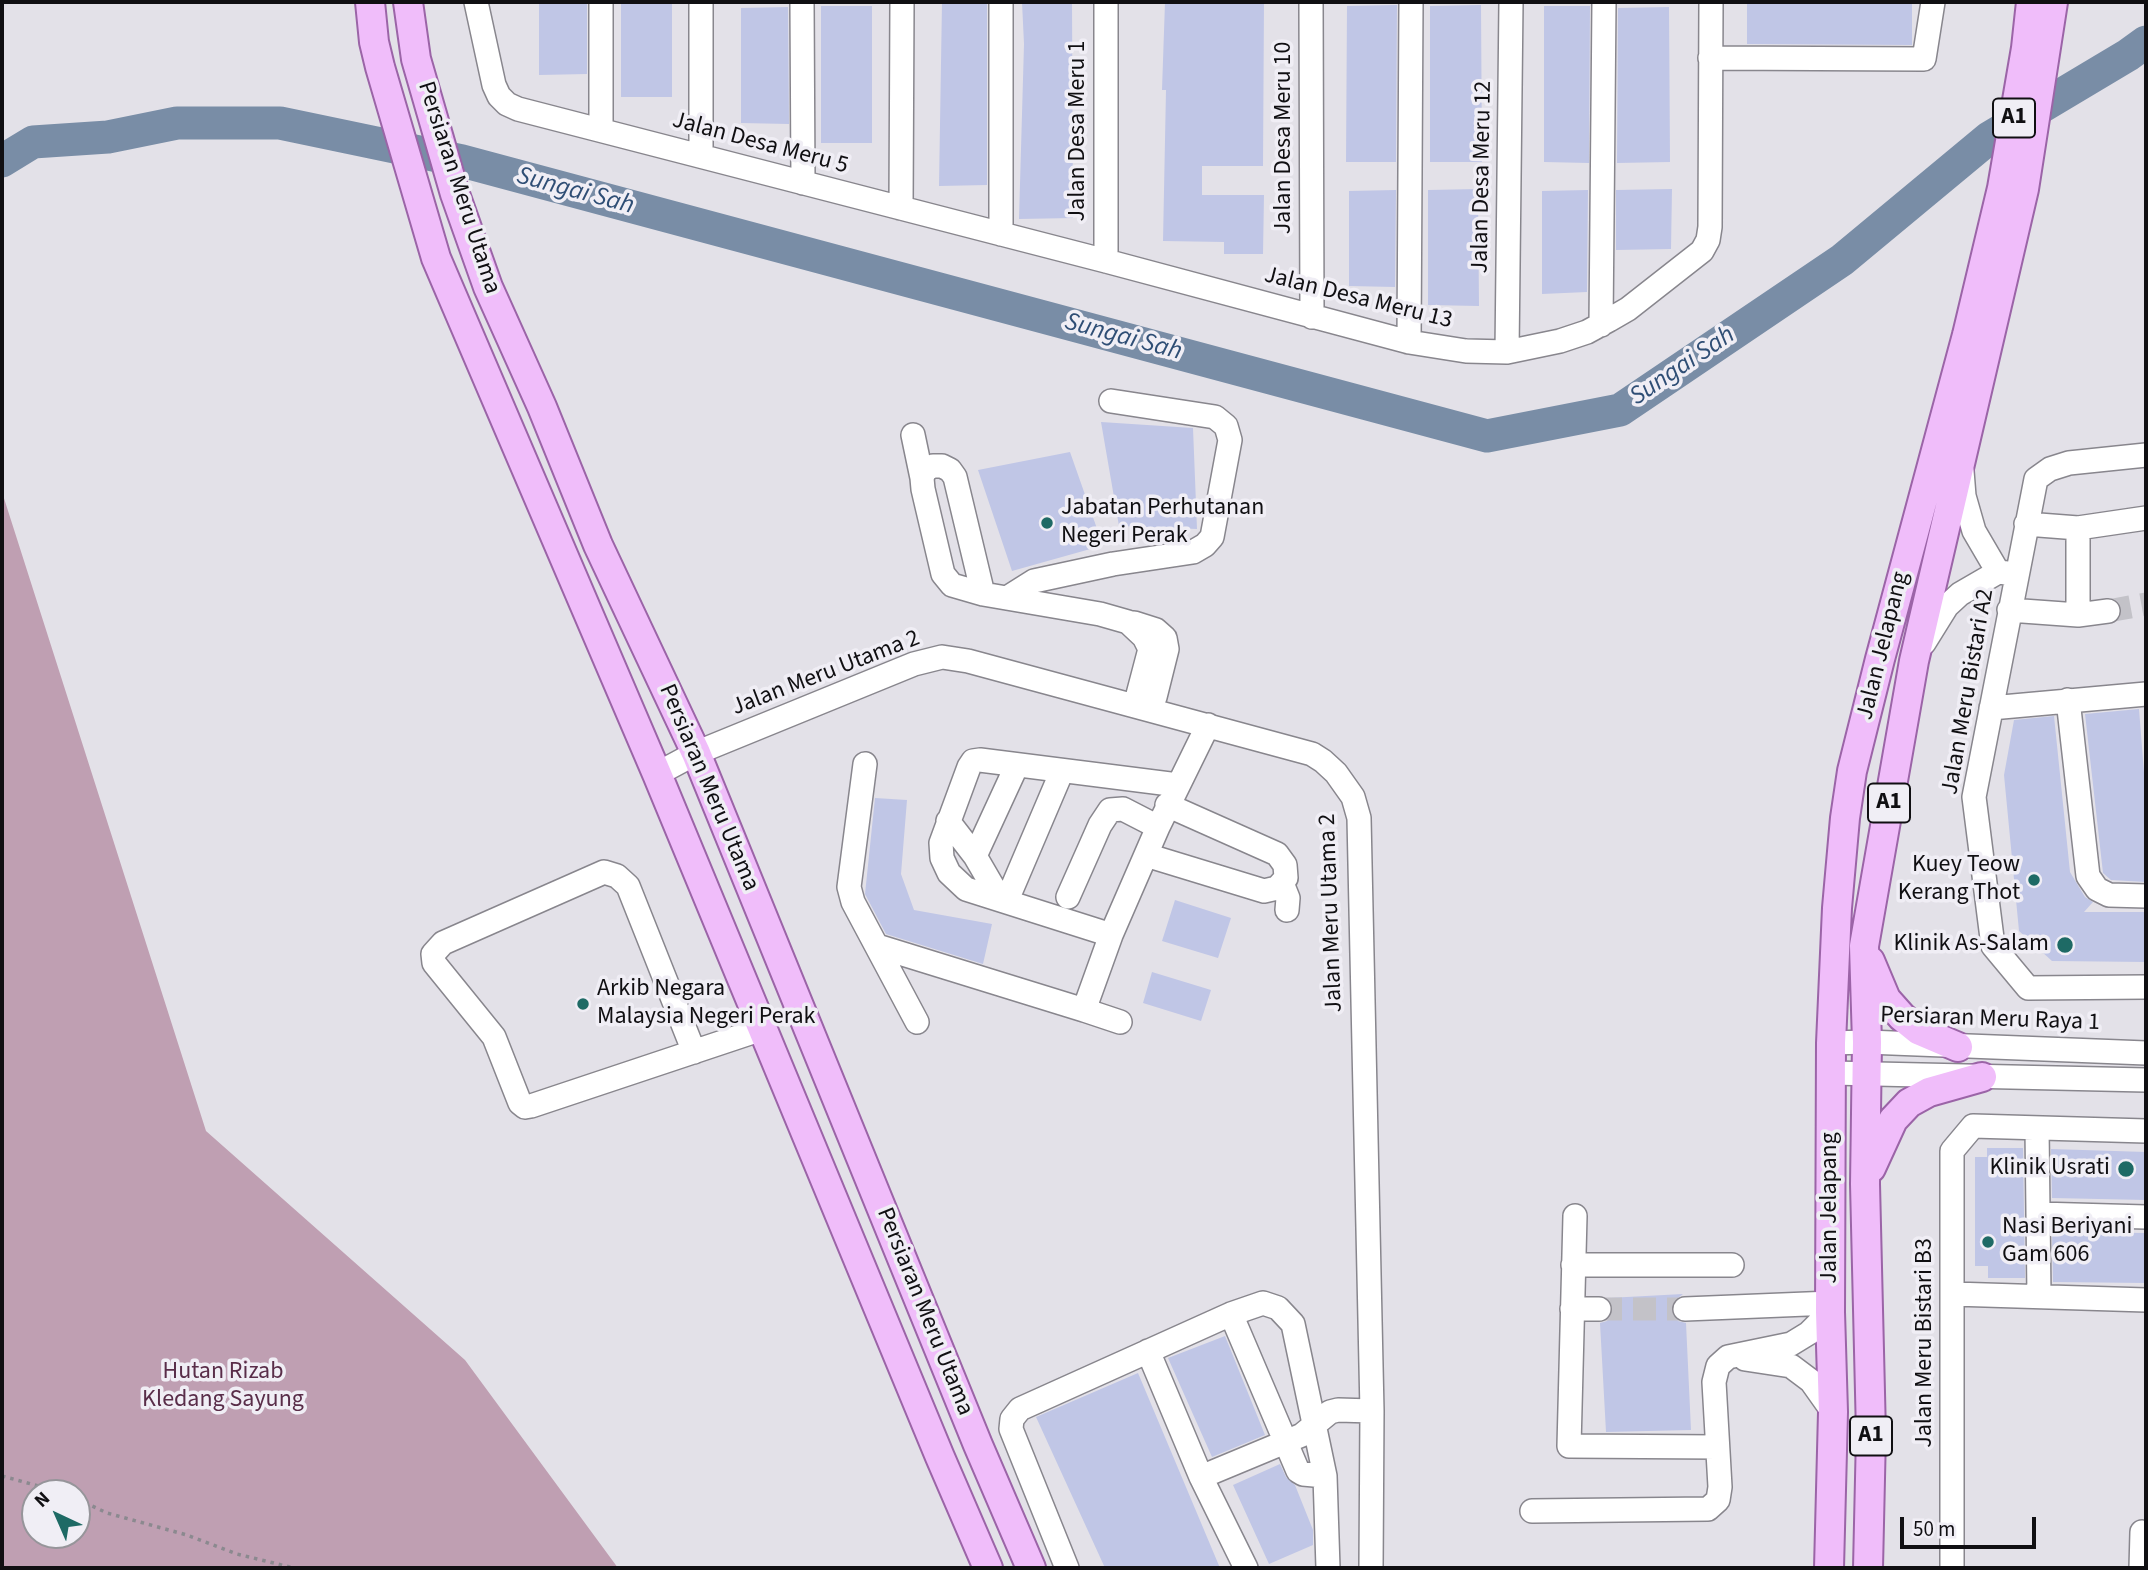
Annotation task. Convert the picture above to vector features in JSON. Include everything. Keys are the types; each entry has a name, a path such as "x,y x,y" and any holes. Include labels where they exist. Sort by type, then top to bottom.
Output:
{"main road":[{"name":"Persiaran Meru Utama","path":"370,2 374,42 436,258 657,774 988,1568"},
{"name":"Persiaran Meru Utama","path":"408,2 416,59 455,194 488,287 542,407 598,545 696,753 978,1445 1031,1568"},
{"name":"Jalan Jelapang","path":"2031,2 2035,48"},
{"name":"Jalan Jelapang","path":"1868,1568 1871,1434 1865,1184 1867,1042 1864,946 1914,661 1961,460 2013,188 2035,48 2053,2"},
{"name":"Jalan Jelapang","path":"1829,1567 1833,1412 1831,1043 1837,908 1845,818 1853,771 1880,659 1966,335 2013,188"},
{"path":"561,552 598,545"},
{"path":"1864,946 1886,999 1902,1017 1918,1030 1958,1047"},
{"path":"1865,1184 1877,1150 1893,1120 1909,1103 1929,1092 1982,1077"},
{"name":"Jalan Jelapang","path":"1831,1308 1868,1304"}],"street":[{"name":"Jalan Desa Meru 5","path":"476,2 494,85 499,96 518,109 1106,261"},
{"path":"601,2 601,130"},
{"path":"701,2 701,156"},
{"path":"802,2 803,183"},
{"path":"901,208 902,2"},
{"path":"1001,2 1001,234"},
{"name":"Jalan Desa Meru 1","path":"1106,2 1106,261"},
{"name":"Jalan Desa Meru 10","path":"1311,2 1312,317"},
{"path":"1409,342 1411,2"},
{"name":"Jalan Desa Meru 12","path":"1507,352 1511,2"},
{"path":"1601,325 1604,2"},
{"name":"Jalan Desa Meru 13","path":"1106,261 1409,342 1466,351 1507,352 1560,341 1601,325 1628,309 1691,260 1702,251 1708,240 1711,2"},
{"path":"1710,58 1924,59 1933,2"},
{"path":"1007,598 1034,581 1114,564 1193,552 1212,537 1230,440 1226,426 1215,417 1111,401"},
{"path":"912,435 943,575 952,585 983,594 1100,614 1156,630 1165,638 1167,649 1143,708"},
{"name":"Jalan Meru Bistari A2","path":"2146,455 2069,463 2050,469 2036,479 2026,524 2007,573 2010,610 1974,797 1993,946 2028,988 2146,987"},
{"path":"1914,661 1947,606 1961,594 2007,573 1974,531 1964,496 1961,460"},
{"path":"922,478 925,470 933,466 950,470 955,477 983,594"},
{"path":"2026,524 2078,528 2146,517"},
{"path":"2078,528 2078,615"},
{"path":"2010,610 2078,615 2108,611"},
{"name":"Jalan Meru Utama 2","path":"657,774 696,753 914,664 942,657 1312,754 1336,773 1357,806 1359,818 1372,1410 1371,1568"},
{"path":"1991,708 2146,694"},
{"path":"2068,701 2088,876 2097,889 2109,895 2146,896"},
{"path":"1084,1010 1111,935 1172,795 1208,725"},
{"path":"1111,935 966,889 949,873 940,851 948,821 973,761 1062,771 1172,795 1277,854 1283,859 1286,872 1282,883 1271,891 1264,891 1146,855"},
{"path":"865,764 849,887 853,902 917,1022"},
{"path":"975,856 1017,765"},
{"path":"1004,899 1062,771"},
{"path":"1068,897 1100,825 1110,810 1123,808 1158,827"},
{"path":"948,821 1004,899"},
{"path":"694,1052 628,886 617,876 604,872 443,943 433,954 434,963 494,1037 520,1103 525,1107 694,1052 762,1029"},
{"path":"1282,883 1288,898 1287,910"},
{"path":"877,946 1120,1022"},
{"name":"Persiaran Meru Raya 1","path":"1831,1043 1867,1042 2146,1053"},
{"path":"1831,1073 2146,1080"},
{"name":"Jalan Meru Bistari B3","path":"1952,1568 1952,1151 1973,1126 2037,1128"},
{"path":"2039,1296 2037,1128 2146,1131"},
{"path":"2038,1214 2146,1217"},
{"path":"1575,1216 1569,1446 1717,1447"},
{"path":"1573,1265 1732,1265"},
{"path":"1953,1294 2146,1300"},
{"path":"1068,1568 1011,1429 1013,1419 1020,1409 1231,1314 1263,1303 1278,1308 1293,1324 1325,1476 1328,1568"},
{"path":"1685,1309 1831,1308"},
{"path":"1532,1511 1708,1509 1718,1500 1720,1486 1714,1382 1718,1366 1728,1357 1790,1344 1808,1332 1831,1308"},
{"path":"1572,1309 1599,1310"},
{"path":"1231,1314 1300,1473 1325,1476"},
{"path":"1148,1351 1201,1477 1246,1568"},
{"path":"1728,1357 1790,1366 1811,1381 1833,1412"},
{"path":"1201,1477 1301,1435 1330,1412 1372,1410"},
{"path":"2141,1568 2142,1532"}],"path":[{"path":"2,1476 21,1481"},
{"path":"91,1506 107,1513 187,1535 237,1554 294,1568"}],"green space":[{"name":"Hutan Rizab Kledang Sayung","path":"2,492 206,1131 465,1360 618,1568 2,1568"}],"building":[{"path":"539,2 587,2 587,74 539,75"},
{"path":"621,2 672,2 672,97 621,97"},
{"path":"942,2 987,2 987,185 939,186"},
{"path":"1022,2 1072,2 1073,218 1019,219 1024,44"},
{"path":"1165,2 1264,2 1263,166 1202,166 1202,195 1264,195 1263,254 1224,254 1224,242 1163,241 1166,90 1162,90"},
{"path":"1747,2 1912,2 1912,45 1747,44"},
{"path":"1397,5 1396,162 1346,162 1347,6"},
{"path":"1481,5 1482,162 1430,162 1430,6"},
{"path":"821,6 872,6 872,143 821,143"},
{"path":"1544,6 1590,6 1589,163 1544,162"},
{"path":"788,7 789,124 741,123 741,8"},
{"path":"1669,7 1670,162 1617,163 1618,8"},
{"path":"1478,189 1479,306 1428,305 1428,190"},
{"path":"1672,189 1671,249 1616,250 1616,190"},
{"path":"1396,190 1395,287 1349,286 1349,191"},
{"path":"1588,190 1587,292 1542,294 1542,191"},
{"path":"1101,422 1193,428 1197,529 1119,526"},
{"path":"1070,452 1101,546 1012,571 978,470"},
{"path":"2139,709 2146,798 2146,882 2111,880 2103,873 2085,714"},
{"path":"2054,716 2070,872 2085,897 2093,902 2084,912 2146,912 2146,962 2052,961 2019,931 2004,775 2014,720"},
{"path":"875,798 907,800 901,874 914,910 992,924 983,964 886,934 865,894"},
{"path":"1175,900 1231,918 1218,958 1162,941"},
{"path":"1152,972 1211,990 1201,1021 1143,1003"},
{"path":"1987,1148 2023,1148 2025,1278 1988,1278 1988,1266 1975,1266 1975,1157 1987,1157"},
{"path":"2051,1149 2146,1152 2146,1200 2052,1198"},
{"path":"2052,1232 2146,1233 2146,1283 2053,1282"},
{"path":"1683,1294 1673,1302 1671,1310 1678,1321 1686,1323 1691,1430 1606,1432 1600,1323 1607,1321 1611,1315 1613,1308 1608,1298"},
{"path":"1225,1336 1265,1435 1212,1457 1168,1358"},
{"path":"1138,1373 1220,1568 1105,1568 1036,1417"},
{"path":"1280,1464 1286,1477 1295,1485 1313,1530 1313,1545 1269,1564 1233,1485"}],"waterway":[{"name":"Sungai Sah","path":"2,161 33,142 108,137 177,123 280,123 462,161 1487,436 1620,410 1842,260 1989,138 2146,42"}],"tunnel":[{"path":"2108,611 2146,604"},
{"path":"1599,1309 1685,1309"}],"place":[{"name":"Jabatan Perhutanan Negeri Perak","path":"1047,523"},
{"name":"Kuey Teow Kerang Thot","path":"2034,880"},
{"name":"Klinik As-Salam","path":"2065,945"},
{"name":"Arkib Negara Malaysia Negeri Perak","path":"583,1004"},
{"name":"Klinik Usrati","path":"2126,1169"},
{"name":"Nasi Beriyani Gam 606","path":"1988,1242"}]}
